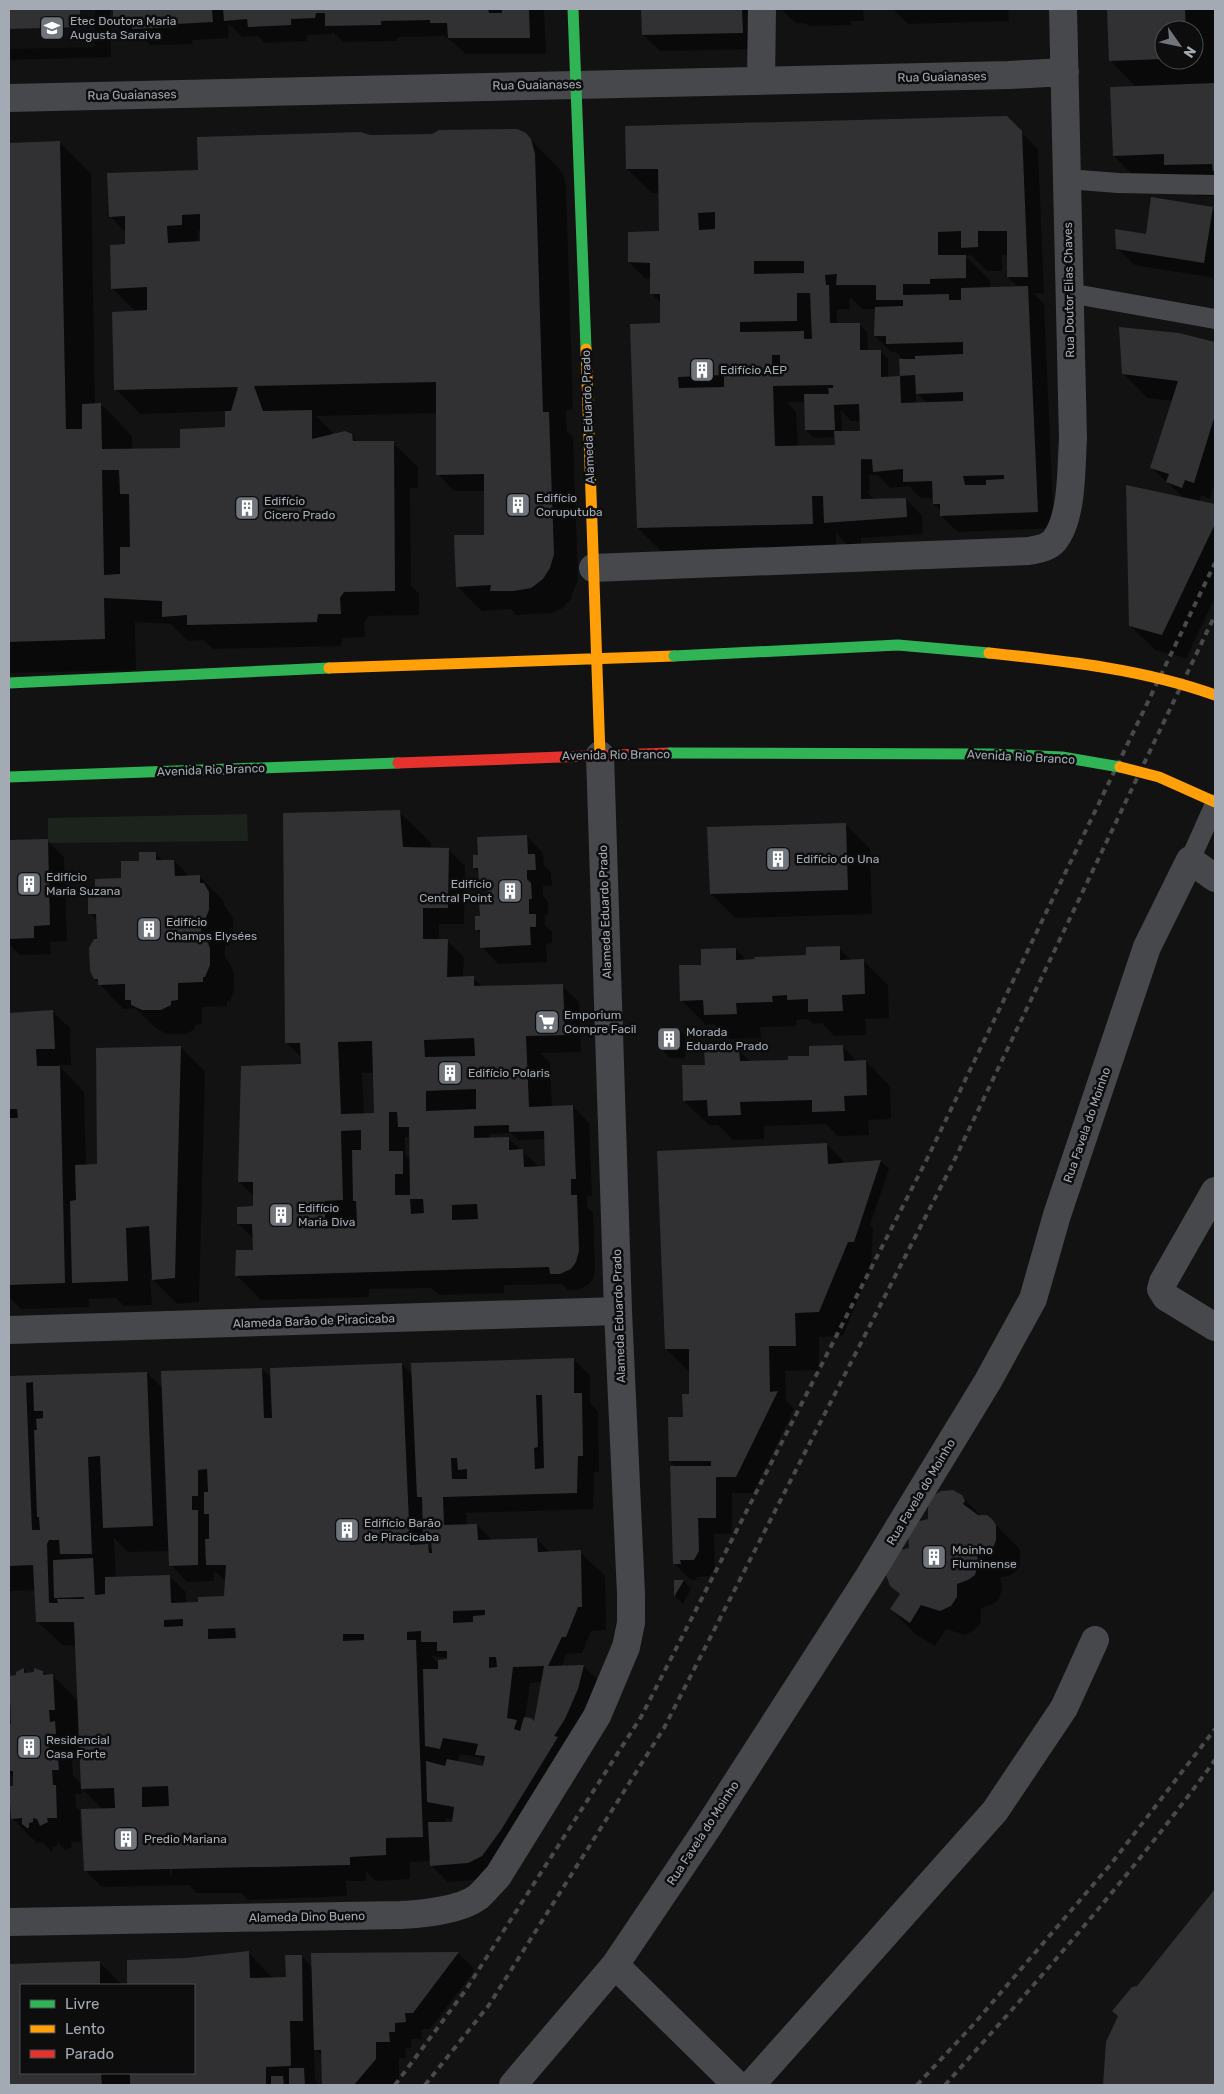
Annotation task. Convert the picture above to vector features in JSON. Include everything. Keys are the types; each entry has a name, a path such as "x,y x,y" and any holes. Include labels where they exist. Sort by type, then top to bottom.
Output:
{"main road":[{"name":"Alameda Eduardo Prado","path":"573,9 600,755"},
{"path":"9,683 287,669 598,660 898,645 1037,658 1134,672 1193,687 1215,696"},
{"name":"Avenida Rio Branco","path":"9,777 670,753 979,754 1062,757 1104,764 1160,776 1215,803"}],"street":[{"path":"761,80 762,9"},
{"name":"Rua Doutor Elias Chaves","path":"594,568 1029,551 1044,547 1053,542 1065,519 1069,496 1073,439 1063,9"},
{"name":"Rua Guaianases","path":"9,98 576,84 1009,76 1065,72"},
{"name":"Alameda Eduardo Prado","path":"549,1794 598,1716 626,1647 630,1623 600,755"},
{"path":"1190,860 1215,878"},
{"name":"Rua Favela do Moinho","path":"513,2085 615,1965 708,1827 868,1578 988,1382 1032,1299 1057,1215 1147,947 1190,860"},
{"path":"1215,1191 1163,1282 1161,1289 1166,1297 1215,1327"},
{"name":"Alameda Barão de Piracicaba","path":"9,1330 618,1311"},
{"path":"751,2085 995,1811 1064,1708 1095,1640"},
{"name":"Alameda Dino Bueno","path":"9,1922 348,1917 431,1913 471,1902 498,1876 549,1794"},
{"path":"615,1965 737,2085"}],"lane":[{"path":"1067,180 1215,185"},
{"path":"1069,293 1215,319"},
{"path":"1190,860 1215,803"}],"shaded area":[{"name":"Etec Doutora Maria Augusta Saraiva","path":"9,9 95,9 95,47 9,49"},
{"path":"247,814 248,841 48,843 48,818"}],"building":[{"path":"9,9 80,9 80,27 9,29"},
{"path":"113,9 212,9 213,22 176,24 177,27 132,29 132,24 113,25"},
{"path":"223,9 488,9 489,13 502,13 502,9 529,9 530,38 448,38 447,23 430,23 430,20 381,21 381,25 325,26 325,13 316,13 315,18 291,19 291,25 248,27 247,19 224,21"},
{"path":"641,9 742,9 743,33 642,35"},
{"path":"1107,9 1185,9 1186,20 1154,20 1154,59 1109,61"},
{"path":"1215,83 1215,171 1213,171 1212,164 1164,165 1164,154 1113,156 1110,87"},
{"path":"1007,116 1022,131 1028,277 1007,277 1007,231 978,231 978,247 961,248 961,231 938,232 938,255 966,255 966,278 930,279 930,284 903,284 903,295 949,294 949,300 961,300 961,288 1028,286 1038,512 940,516 940,504 933,504 932,481 903,482 903,469 873,472 872,459 861,459 861,499 906,498 907,517 824,523 823,496 812,496 813,524 637,528 630,324 660,323 660,294 650,294 650,263 628,262 628,232 659,231 658,169 626,169 625,126","holes":["715,212 715,229 699,230 698,213","754,261 804,261 804,273 754,274","837,274 836,285 876,285 876,300 903,300 903,306 875,307 874,336 886,336 886,344 963,342 963,354 915,356 915,359 899,359 900,376 881,377 881,350 860,350 860,323 830,323 829,285 826,285 825,275","797,293 810,293 812,339 804,339 804,331 740,332 740,322 797,321","772,355 780,355 780,365 772,365","724,375 724,387 679,388 678,377","915,375 916,394 963,392 963,401 901,403 900,376","833,385 833,388 828,388 829,394 804,394 805,430 835,430 834,405 859,404 860,431 834,431 835,445 775,446 773,386","1004,475 1004,479 986,480 986,485 965,485 963,476"]},
{"path":"517,129 526,133 531,139 535,154 543,412 549,412 554,554 550,568 543,579 531,588 514,591 490,591 491,585 456,587 454,535 484,535 484,474 436,475 436,382 254,386 263,411 312,410 312,439 345,431 352,434 353,441 394,441 395,591 344,592 340,598 341,614 318,614 317,622 187,625 187,615 162,617 162,601 104,598 105,639 9,642 9,143 60,141 66,429 82,429 82,404 101,403 102,449 180,448 180,429 225,427 225,411 231,411 238,387 114,390 112,312 147,310 147,287 111,289 110,245 125,244 125,216 109,217 107,173 198,170 197,137 361,132 370,135 432,134 439,130","holes":["200,214 200,241 168,243 167,226 182,225 182,215","102,470 119,470 120,494 129,494 130,547 120,547 120,574 104,575"]},
{"path":"1151,197 1213,207 1204,263 1116,249 1115,229 1146,234"},
{"path":"1119,327 1179,333 1215,342 1215,415 1194,483 1185,480 1182,488 1166,482 1169,474 1150,468 1178,381 1122,374"},
{"path":"1126,485 1215,504 1215,524 1162,635 1129,626"},
{"path":"400,810 403,847 449,848 448,908 423,908 423,939 448,939 447,977 474,976 474,986 563,984 565,1035 526,1036 529,1107 573,1105 576,1179 571,1179 571,1195 577,1195 579,1251 576,1262 571,1269 560,1274 550,1274 549,1267 235,1276 236,1250 253,1250 252,1224 237,1224 237,1207 253,1206 253,1182 238,1182 241,1066 301,1064 300,1043 285,1043 283,813","holes":["474,1038 475,1056 425,1057 424,1040","372,1041 374,1113 341,1114 338,1042","476,1089 476,1109 426,1111 426,1091","389,1112 397,1112 398,1127 409,1127 410,1195 395,1195 395,1174 403,1174 403,1151 389,1151","509,1125 509,1132 544,1131 545,1166 524,1167 523,1149 509,1150 509,1137 474,1138 474,1126","361,1130 361,1150 352,1150 353,1201 356,1201 357,1223 344,1223 344,1227 325,1228 325,1201 343,1200 341,1131","410,1199 423,1199 424,1213 411,1214","477,1204 478,1219 452,1220 452,1205"]},
{"name":"Edifício do Una","path":"846,823 848,890 710,894 707,827"},
{"name":"Edifício Central Point","path":"527,835 528,854 535,854 536,870 527,870 527,879 531,883 532,899 529,899 529,914 536,914 536,927 530,927 531,945 480,948 480,930 475,930 475,916 480,916 479,901 488,901 487,882 479,882 478,868 473,868 473,855 478,855 477,837"},
{"name":"Edifício Maria Suzana","path":"48,839 50,925 34,926 34,938 9,939 9,840"},
{"name":"Edifício Champs Elysées","path":"139,852 156,852 156,860 174,860 175,876 200,875 200,883 204,883 209,892 209,910 204,922 201,922 201,936 205,936 210,948 210,965 205,977 203,977 203,982 178,983 178,1000 171,1001 171,1005 161,1010 142,1010 131,1005 131,1000 125,1000 125,984 98,985 98,979 94,979 90,971 89,948 94,939 97,939 96,914 88,914 88,897 95,886 95,879 121,878 121,861 139,861"},
{"path":"840,946 840,960 864,959 865,994 842,995 843,1011 808,1012 808,999 787,1000 787,995 772,996 773,1002 736,1003 737,1014 704,1015 703,1000 680,1001 679,965 701,965 701,949 736,948 736,960 755,959 754,957 806,955 806,947"},
{"path":"53,1010 55,1049 36,1049 37,1066 60,1066 65,1283 9,1285 9,1118 18,1118 17,1109 9,1109 9,1013"},
{"name":"Morada Eduardo Prado","path":"660,1027 678,1027 678,1051 660,1051"},
{"path":"843,1045 844,1061 866,1060 867,1095 844,1096 845,1111 812,1112 812,1100 740,1102 741,1115 708,1116 707,1100 683,1101 682,1065 705,1065 704,1050 739,1049 740,1061 788,1060 788,1056 809,1056 809,1046"},
{"path":"181,1046 175,1278 152,1280 149,1226 126,1228 128,1281 72,1283 70,1201 76,1200 75,1165 97,1164 96,1048"},
{"path":"827,1143 828,1164 881,1160 854,1242 848,1242 819,1312 795,1313 796,1346 769,1346 770,1392 778,1391 736,1477 716,1477 716,1518 698,1518 699,1551 694,1560 680,1560 681,1564 673,1564 670,1466 711,1466 711,1461 669,1461 668,1417 683,1417 682,1394 689,1394 689,1349 665,1349 657,1151"},
{"path":"574,1358 574,1393 582,1393 583,1456 578,1456 577,1493 443,1497 444,1525 477,1524 478,1540 537,1538 538,1552 581,1550 582,1607 578,1607 566,1637 562,1637 548,1666 584,1665 578,1689 565,1719 554,1736 558,1737 501,1830 482,1856 468,1863 430,1866 428,1822 452,1822 454,1807 427,1802 426,1761 445,1766 447,1759 483,1766 485,1756 475,1755 478,1744 443,1738 440,1749 425,1746 423,1669 438,1669 438,1660 447,1659 447,1651 437,1651 437,1642 421,1642 421,1631 407,1632 407,1640 416,1640 423,1837 386,1838 386,1855 350,1857 350,1865 84,1871 81,1809 115,1808 114,1788 81,1789 74,1622 36,1622 33,1565 9,1566 9,1376 147,1372 153,1526 103,1528 100,1456 88,1457 92,1554 60,1554 59,1540 49,1540 47,1544 49,1603 58,1603 57,1599 84,1599 84,1597 54,1598 53,1560 93,1558 95,1595 105,1594 105,1577 170,1575 171,1603 198,1602 198,1597 224,1596 226,1565 206,1565 205,1539 209,1539 209,1514 204,1514 204,1492 208,1492 207,1469 198,1470 198,1496 192,1496 192,1510 198,1510 198,1565 169,1566 161,1371 262,1368 264,1418 272,1418 270,1368 402,1363 410,1545 428,1544 429,1553 432,1553 431,1535 423,1534 422,1497 417,1497 411,1363","holes":["33,1382 34,1411 43,1411 43,1418 36,1419 37,1430 34,1430 37,1517 39,1517 40,1530 32,1530 26,1383","536,1395 542,1395 544,1468 535,1469 534,1448 538,1447","451,1458 457,1458 458,1470 467,1469 467,1479 452,1479","485,1610 485,1615 473,1616 473,1622 453,1623 453,1611","183,1619 183,1626 164,1627 164,1620","235,1628 236,1638 208,1639 208,1629","343,1634 364,1634 364,1640 343,1641","489,1657 496,1657 497,1667 489,1668","544,1666 534,1721 531,1718 524,1717 520,1731 514,1729 517,1720 507,1718 513,1667","168,1786 169,1806 142,1807 142,1787"]},
{"name":"Moinho Fluminense","path":"953,1490 962,1495 965,1501 963,1504 978,1515 987,1515 992,1519 996,1525 996,1540 994,1546 986,1551 977,1553 978,1564 975,1575 957,1584 957,1597 951,1606 940,1611 921,1605 910,1623 890,1609 900,1594 890,1586 886,1575 887,1568 900,1550 909,1548 908,1536 916,1522 928,1519 928,1507 933,1496 941,1491"},
{"path":"674,1580 684,1580 674,1597"},
{"name":"Residencial Casa Forte","path":"24,1668 24,1673 34,1672 34,1668 43,1671 43,1675 53,1674 55,1710 49,1710 50,1722 55,1721 56,1734 48,1734 50,1759 58,1759 59,1770 52,1770 53,1785 56,1785 57,1818 47,1818 48,1822 40,1826 37,1819 33,1818 33,1822 29,1823 29,1828 22,1824 22,1818 11,1819 9,1786 13,1786 13,1771 9,1771 9,1724 11,1724 9,1676 16,1675 16,1672"},
{"path":"1215,1889 1215,2085 1103,2085 1106,2042 1118,2016 1112,2011 1132,1987 1137,1986"},
{"path":"249,1951 250,1978 286,1977 285,1955 302,1955 303,2021 290,2021 291,2066 266,2067 266,2085 130,2085 130,2074 195,2074 195,1984 127,1984 127,1960 186,1958"},
{"path":"459,1952 413,2013 405,2013 406,2022 395,2023 395,2032 389,2032 390,2042 376,2042 376,2059 354,2085 322,2085 321,2050 314,2050 311,1953"},
{"path":"100,1961 100,1984 20,1984 20,2074 101,2074 102,2085 9,2085 9,1964"},
{"path":"289,2068 304,2068 305,2085 289,2085"},
{"path":"271,2076 283,2076 284,2085 271,2085"}],"railway":[{"path":"395,2085 465,1991 641,1717 927,1159 1215,563"},
{"path":"425,2085 489,2005 664,1728 952,1165 1215,615"},
{"path":"917,2085 973,2025 1111,1864 1215,1729"},
{"path":"945,2085 1050,1966 1118,1885 1215,1760"}],"traffic: fast":[{"path":"573,9 586,349"},
{"path":"674,656 898,645 989,653"},
{"path":"9,683 329,668"},
{"path":"670,753 989,754 1062,757 1120,767"},
{"path":"9,777 398,763"}],"traffic: slow":[{"path":"586,349 600,755"},
{"path":"989,653 1132,672 1215,695"},
{"path":"329,668 674,656"},
{"path":"1120,767 1159,777 1215,802"}],"traffic: jam":[{"path":"398,763 670,753"}],"place":[{"name":"Etec Doutora Maria Augusta Saraiva","path":"52,28"},
{"name":"Edifício AEP","path":"702,370"},
{"name":"Edifício Coruputuba","path":"518,505"},
{"name":"Edifício Cicero Prado","path":"247,508"},
{"name":"Edifício do Una","path":"778,859"},
{"name":"Edifício Maria Suzana","path":"29,884"},
{"name":"Edifício Central Point","path":"510,891"},
{"name":"Edifício Champs Elysées","path":"149,929"},
{"name":"Emporium Compre Facil","path":"547,1022"},
{"name":"Morada Eduardo Prado","path":"669,1039"},
{"name":"Edifício Polaris","path":"450,1073"},
{"name":"Edifício Maria Diva","path":"281,1215"},
{"name":"Edifício Barão de Piracicaba","path":"347,1530"},
{"name":"Moinho Fluminense","path":"934,1557"},
{"name":"Residencial Casa Forte","path":"29,1747"},
{"name":"Predio Mariana","path":"126,1839"}]}
